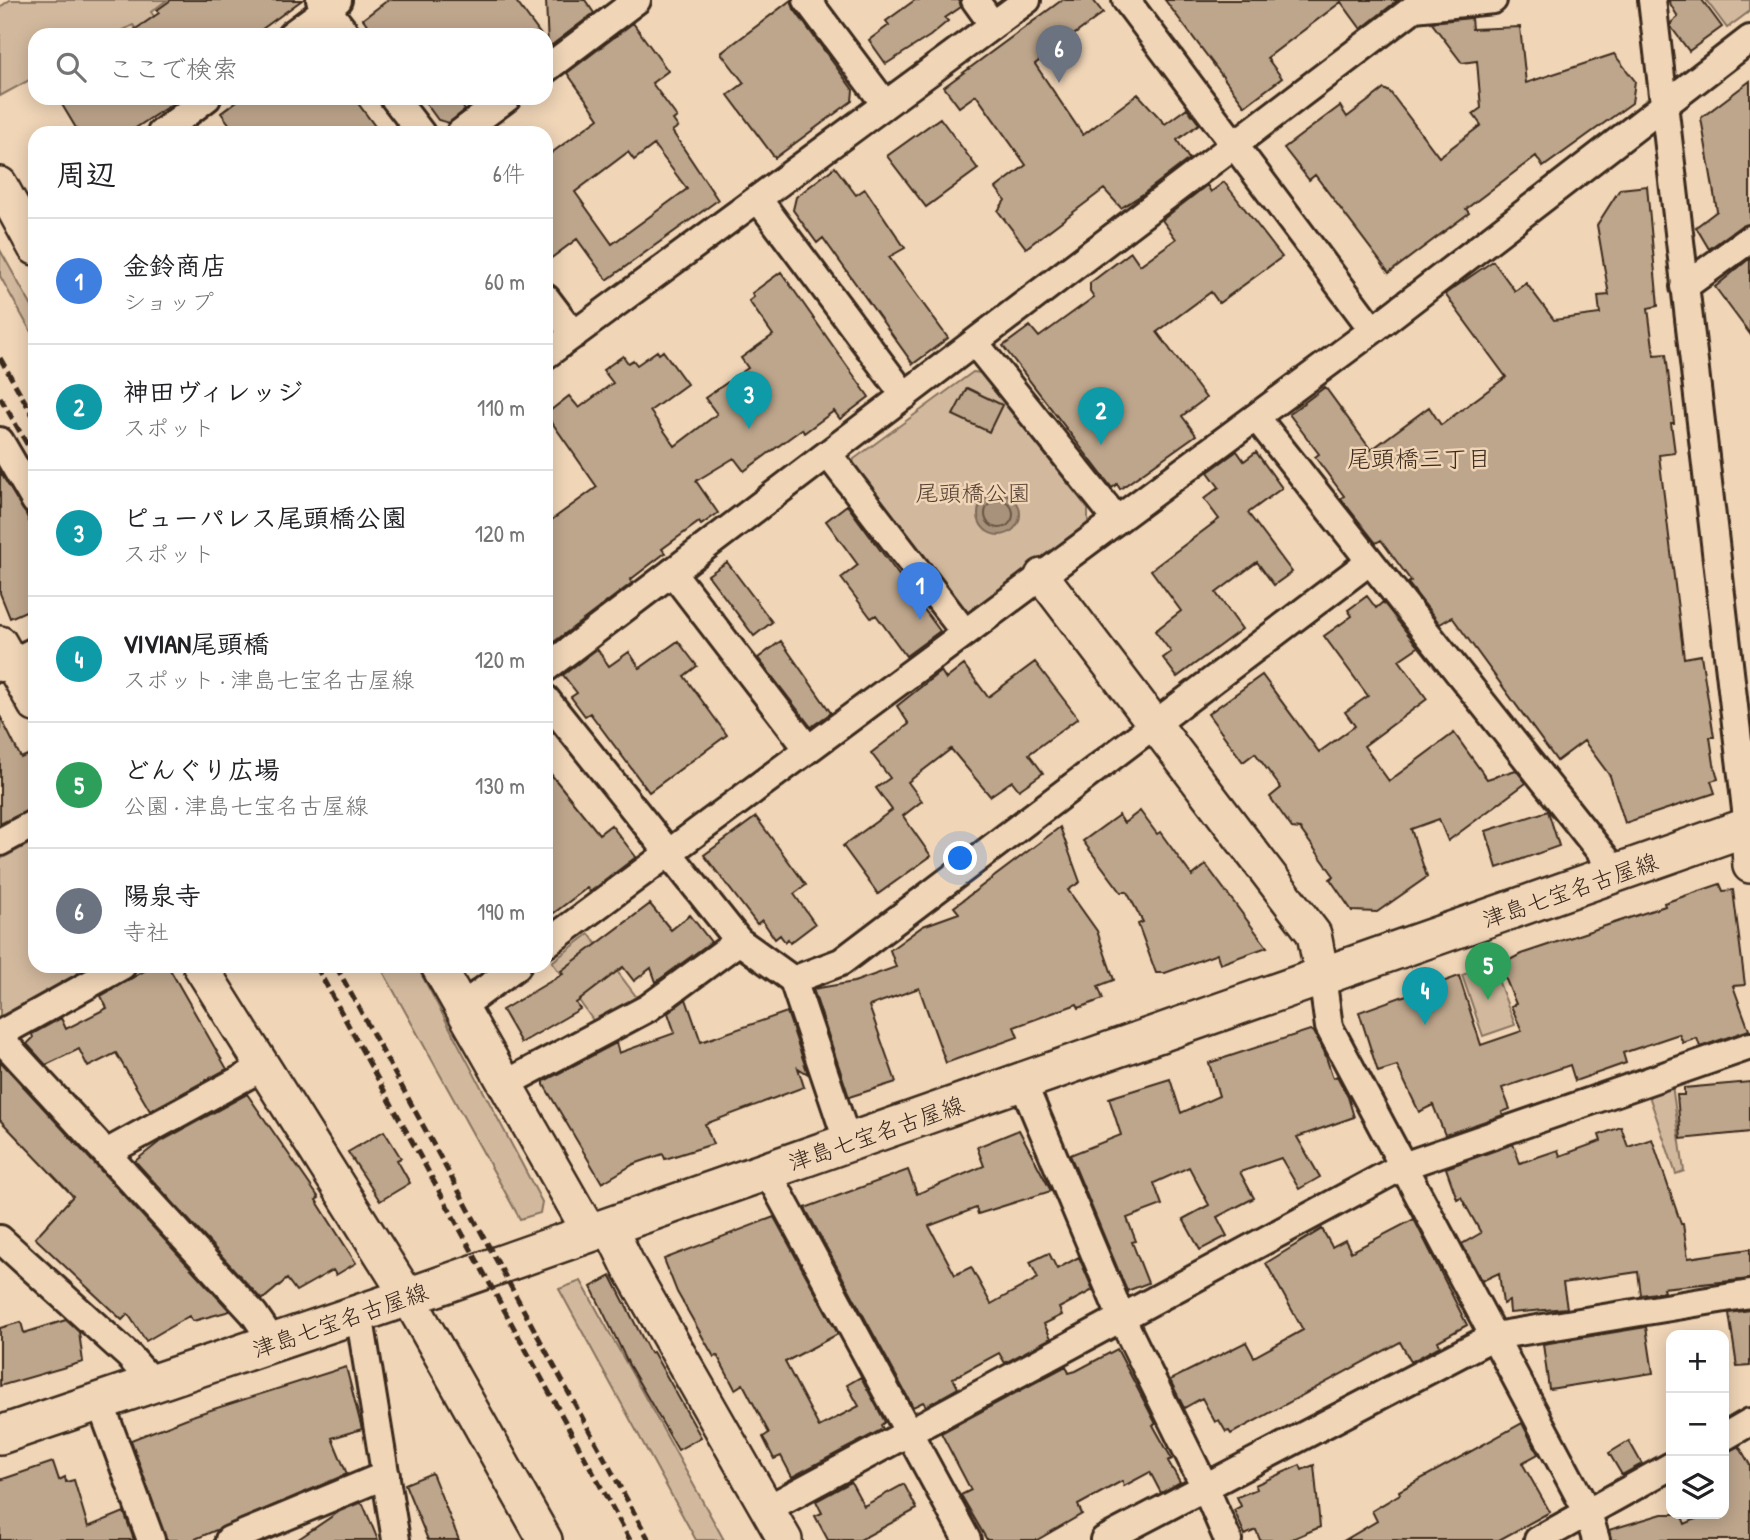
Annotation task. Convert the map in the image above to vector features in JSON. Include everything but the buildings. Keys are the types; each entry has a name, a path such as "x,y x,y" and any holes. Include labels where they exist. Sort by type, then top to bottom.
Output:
{"main road":[{"name":"津島七宝名古屋線","path":"0,1435 408,1297 1749,827"}],"street":[{"path":"553,64 637,0"},
{"path":"807,0 886,104"},
{"path":"975,0 993,25"},
{"path":"553,350 1027,0"},
{"path":"1126,0 1373,330"},
{"path":"553,663 1234,147 1413,4 1493,0"},
{"path":"1652,0 1749,827 1750,866"},
{"path":"300,28 328,3 343,28"},
{"path":"553,939 1373,330 1750,39"},
{"path":"170,126 198,105"},
{"path":"399,105 416,126"},
{"path":"469,126 498,105"},
{"path":"0,184 26,210"},
{"path":"758,199 905,396"},
{"path":"1684,287 1750,239"},
{"path":"553,307 574,335"},
{"path":"975,343 1117,520"},
{"path":"1256,417 1618,874"},
{"path":"0,440 28,489"},
{"path":"828,454 965,633"},
{"path":"793,980 841,962 1370,561"},
{"path":"672,572 808,749"},
{"path":"1042,576 1314,934 1329,1027 1588,1513 1596,1540"},
{"path":"11,656 28,691"},
{"path":"553,708 739,942 793,980 848,1143"},
{"path":"0,842 28,827"},
{"path":"505,1084 648,1008 739,942"},
{"path":"110,973 0,1036 254,1314 274,1342"},
{"path":"204,973 408,1297 545,1540"},
{"path":"442,973 505,1084 600,1230 629,1267 785,1540"},
{"path":"461,1007 507,973"},
{"path":"767,1509 1404,1166 1750,1046"},
{"path":"108,1152 263,1067"},
{"path":"1022,1081 1122,1319 1205,1487 1228,1540"},
{"path":"767,1171 967,1540"},
{"path":"0,1239 129,1356 153,1383"},
{"path":"1104,1540 1494,1336 1750,1294"},
{"path":"359,1313 396,1540"},
{"path":"100,1402 151,1540"},
{"path":"1729,1434 1750,1422"},
{"path":"1538,1540 1666,1469"},
{"path":"229,1540 386,1475"}],"green space":[{"path":"10,0 167,0 151,12 163,28 135,28 133,25 127,28 28,28 28,81 0,96 0,7"},
{"path":"1706,0 1750,0 1750,11 1727,28"},
{"path":"0,250 28,300 28,326 0,276"},
{"name":"尾頭橋公園","path":"973,372 981,373 1088,509 1088,523 967,615 852,468 854,459"},
{"path":"28,845 28,973 80,973 5,1015 0,1015 0,859"},
{"path":"589,934 641,1003 597,1026 553,961"},
{"path":"1492,964 1515,1025 1483,1036 1462,975"},
{"path":"384,973 421,973 542,1202 540,1213 520,1219"},
{"path":"1672,1085 1684,1171 1676,1174 1648,1093"},
{"path":"581,1281 724,1540 696,1540 559,1289"}],"water":[{"path":"999,493 1014,499 1020,514 1014,529 999,535 984,529 978,514 984,499"}],"railway":[{"path":"0,358 28,407"},
{"path":"0,397 28,446"},
{"path":"320,973 630,1540"},
{"path":"340,973 649,1540"}],"place":[{"name":"陽泉寺","path":"1059,83"},
{"name":"ピューパレス尾頭橋公園","path":"749,429"},
{"name":"神田ヴィレッジ","path":"1101,445"},
{"name":"金鈴商店","path":"920,620"},
{"name":"どんぐり広場","path":"1488,1000"},
{"name":"VIVIAN尾頭橋","path":"1425,1025"}],"district":[{"name":"尾頭橋三丁目","path":"1419,458"}]}
